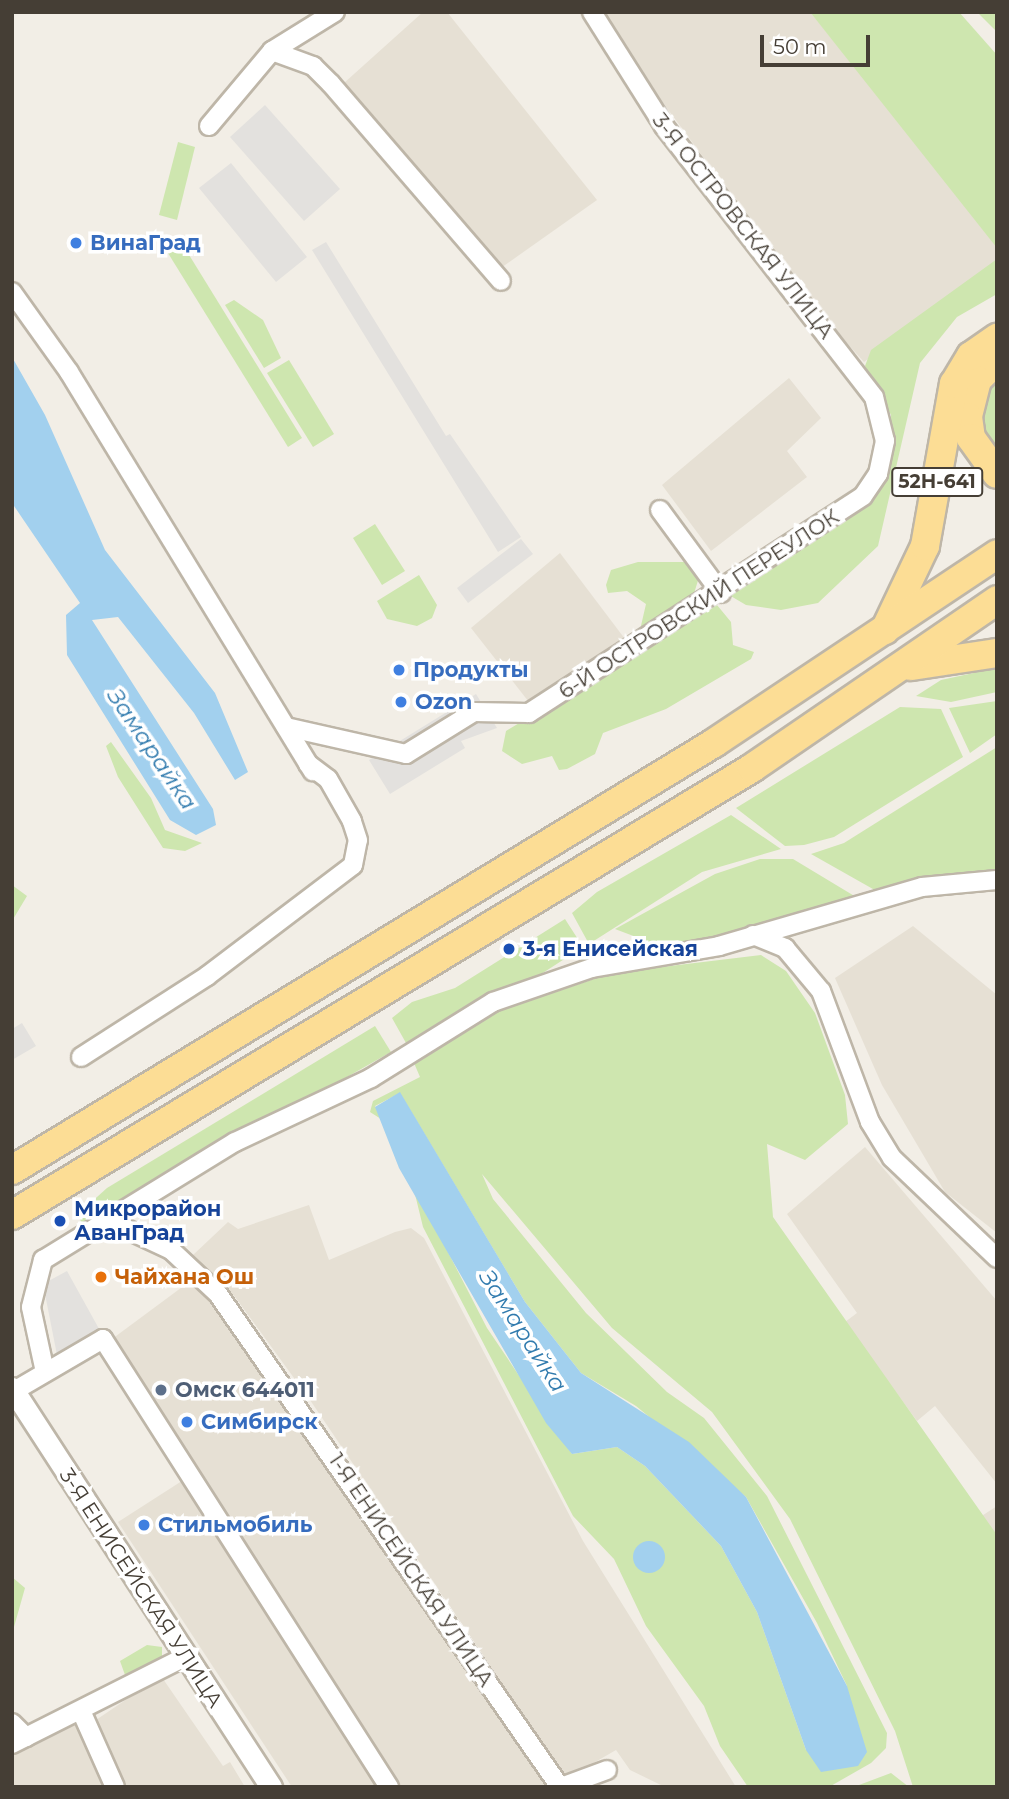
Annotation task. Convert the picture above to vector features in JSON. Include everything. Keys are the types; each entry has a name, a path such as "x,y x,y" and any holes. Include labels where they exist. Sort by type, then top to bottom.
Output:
{"main road":[{"name":"52Н-641","path":"882,635 925,546 954,384 971,356 997,338"},
{"name":"52Н-641","path":"997,360 977,380 968,417 971,438 997,474"},
{"path":"12,1170 882,635 997,554"},
{"path":"12,1215 752,768 905,667 997,600"},
{"path":"905,667 997,653"}],"street":[{"path":"209,126 272,51 335,12"},
{"name":"3-Я ОСТРОВСКАЯ УЛИЦА","path":"592,12 664,126 874,397 885,441"},
{"path":"272,51 313,66 331,84 501,281"},
{"path":"12,292 69,372 310,768 328,779 352,821 358,840 353,865 207,976 81,1057"},
{"name":"6-Й ОСТРОВСКИЙ ПЕРЕУЛОК","path":"286,727 406,754 474,712 529,713 721,593 863,496 878,474 885,441"},
{"path":"660,510 721,593"},
{"path":"45,1372 31,1307 34,1275 56,1249 235,1142 371,1078 493,1002 592,968 753,935 922,887 995,880"},
{"path":"753,935 785,948 821,991 870,1122 892,1158 997,1258"},
{"name":"1-Я ЕНИСЕЙСКАЯ УЛИЦА","path":"107,1220 171,1250 218,1294 561,1787"},
{"path":"13,1389 103,1339 389,1787"},
{"name":"3-Я ЕНИСЕЙСКАЯ УЛИЦА","path":"13,1389 271,1787"},
{"path":"12,1723 19,1740 82,1713 185,1657"},
{"path":"82,1713 115,1787"},
{"path":"561,1787 607,1770"}],"shaded area":[{"path":"423,12 447,12 597,200 498,270 344,83"},
{"path":"602,12 810,12 997,240 997,264 864,362 816,309 609,30"},
{"path":"265,105 340,189 304,221 230,137"},
{"path":"231,163 307,257 276,282 199,188"},
{"path":"326,242 446,436 450,434 521,537 498,552 312,250"},
{"path":"789,378 821,418 787,451 807,477 711,551 662,485"},
{"path":"521,539 533,554 468,603 457,588"},
{"path":"560,553 625,639 532,706 471,628"},
{"path":"476,694 497,728 461,741 465,748 390,794 369,760"},
{"path":"913,926 997,995 997,1233 945,1192 882,1085 835,978"},
{"path":"22,1023 36,1046 12,1060 12,1029"},
{"path":"865,1147 997,1301 997,1484 935,1406 917,1421 845,1322 857,1313 787,1214"},
{"path":"309,1205 329,1260 411,1228 424,1238 583,1541 736,1787 665,1787 630,1770 616,1750 566,1779 310,1400 235,1297 193,1255 228,1222 238,1229"},
{"path":"67,1271 103,1336 58,1360 43,1284"},
{"path":"193,1279 448,1635 548,1787 397,1787 112,1339"},
{"path":"185,1479 383,1787 292,1787 118,1522"},
{"path":"997,1506 997,1549 977,1519"},
{"path":"161,1676 223,1766 230,1762 245,1787 122,1787 93,1722"},
{"path":"79,1721 109,1787 12,1787 12,1753"}],"green space":[{"path":"810,12 959,12 997,55 997,248"},
{"path":"977,12 997,12 997,32"},
{"path":"178,142 195,147 177,220 159,215"},
{"path":"178,237 302,438 288,447 163,245"},
{"path":"997,259 997,294 957,317 920,363 878,546 818,603 781,610 746,605 729,595 886,471 891,415 865,366 871,350"},
{"path":"234,300 263,320 281,358 264,368 225,305"},
{"path":"289,360 334,434 313,447 267,373"},
{"path":"997,368 997,461 978,427 985,382"},
{"path":"375,524 405,571 382,585 353,538"},
{"path":"638,562 690,562 700,574 692,600 640,630 646,604 627,591 608,593 606,585 611,570"},
{"path":"419,575 437,605 432,618 417,626 387,619 377,601"},
{"path":"717,605 731,622 733,645 754,652 751,659 666,709 603,733 595,754 567,769 559,770 552,756 522,764 502,751 506,731"},
{"path":"997,668 997,692 951,702 916,696 941,680"},
{"path":"997,701 997,734 970,753 949,708"},
{"path":"900,707 941,709 963,757 834,837 804,845 785,846 736,808"},
{"path":"111,742 151,798 165,830 202,843 185,851 163,848 118,777 106,746"},
{"path":"997,747 997,874 880,893 811,854 844,843"},
{"path":"731,815 781,849 702,872 589,944 572,913 597,892"},
{"path":"760,859 793,859 861,900 665,948 615,929 715,874"},
{"path":"12,885 27,896 12,921"},
{"path":"565,919 583,947 535,978 477,999 406,1043 392,1018 412,1002 455,988"},
{"path":"761,955 786,971 815,1013 845,1095 848,1124 805,1160 767,1144 773,1217 997,1535 997,1787 913,1787 895,1731 790,1519 712,1412 612,1328 482,1174 493,1199 586,1313 667,1392 704,1418 767,1496 887,1733 886,1748 871,1763 829,1787 748,1787 720,1746 704,1706 646,1626 614,1559 573,1516 423,1227 412,1182 487,1328 572,1454 617,1447 645,1466 721,1546 757,1612 806,1750 847,1686 817,1623 746,1497 636,1406 581,1373 525,1302 400,1093 375,1106 381,1119 370,1112 373,1101 420,1077 414,1063 499,1011 612,973"},
{"path":"375,1026 391,1052 84,1226 77,1215 107,1188"},
{"path":"12,1577 25,1588 12,1634"},
{"path":"147,1645 162,1647 162,1662 133,1678 125,1675 120,1661"},
{"path":"891,1773 909,1787 856,1787 859,1785"}],"water":[{"name":"Замарайка","path":"12,357 45,415 105,550 215,693 248,772 235,780 194,713 118,617 92,620 213,809 216,825 196,835 170,820 67,655 66,615 80,603 12,503"},
{"name":"Замарайка","path":"400,1092 525,1302 581,1373 689,1442 746,1497 847,1686 867,1752 858,1766 821,1772 806,1750 757,1612 721,1546 645,1466 617,1447 572,1454 546,1423 399,1168 375,1107"},
{"path":"649,1541 660,1546 665,1557 660,1568 649,1573 638,1568 633,1557 638,1546"}],"place":[{"name":"ВинаГрад","path":"76,243"},
{"name":"Продукты","path":"399,670"},
{"name":"Ozon","path":"401,702"},
{"name":"3-я Енисейская","path":"509,949"},
{"name":"Микрорайон АванГрад","path":"60,1221"},
{"name":"Чайхана Ош","path":"101,1277"},
{"name":"Омск 644011","path":"161,1390"},
{"name":"Симбирск","path":"187,1422"},
{"name":"Стильмобиль","path":"144,1525"}]}
